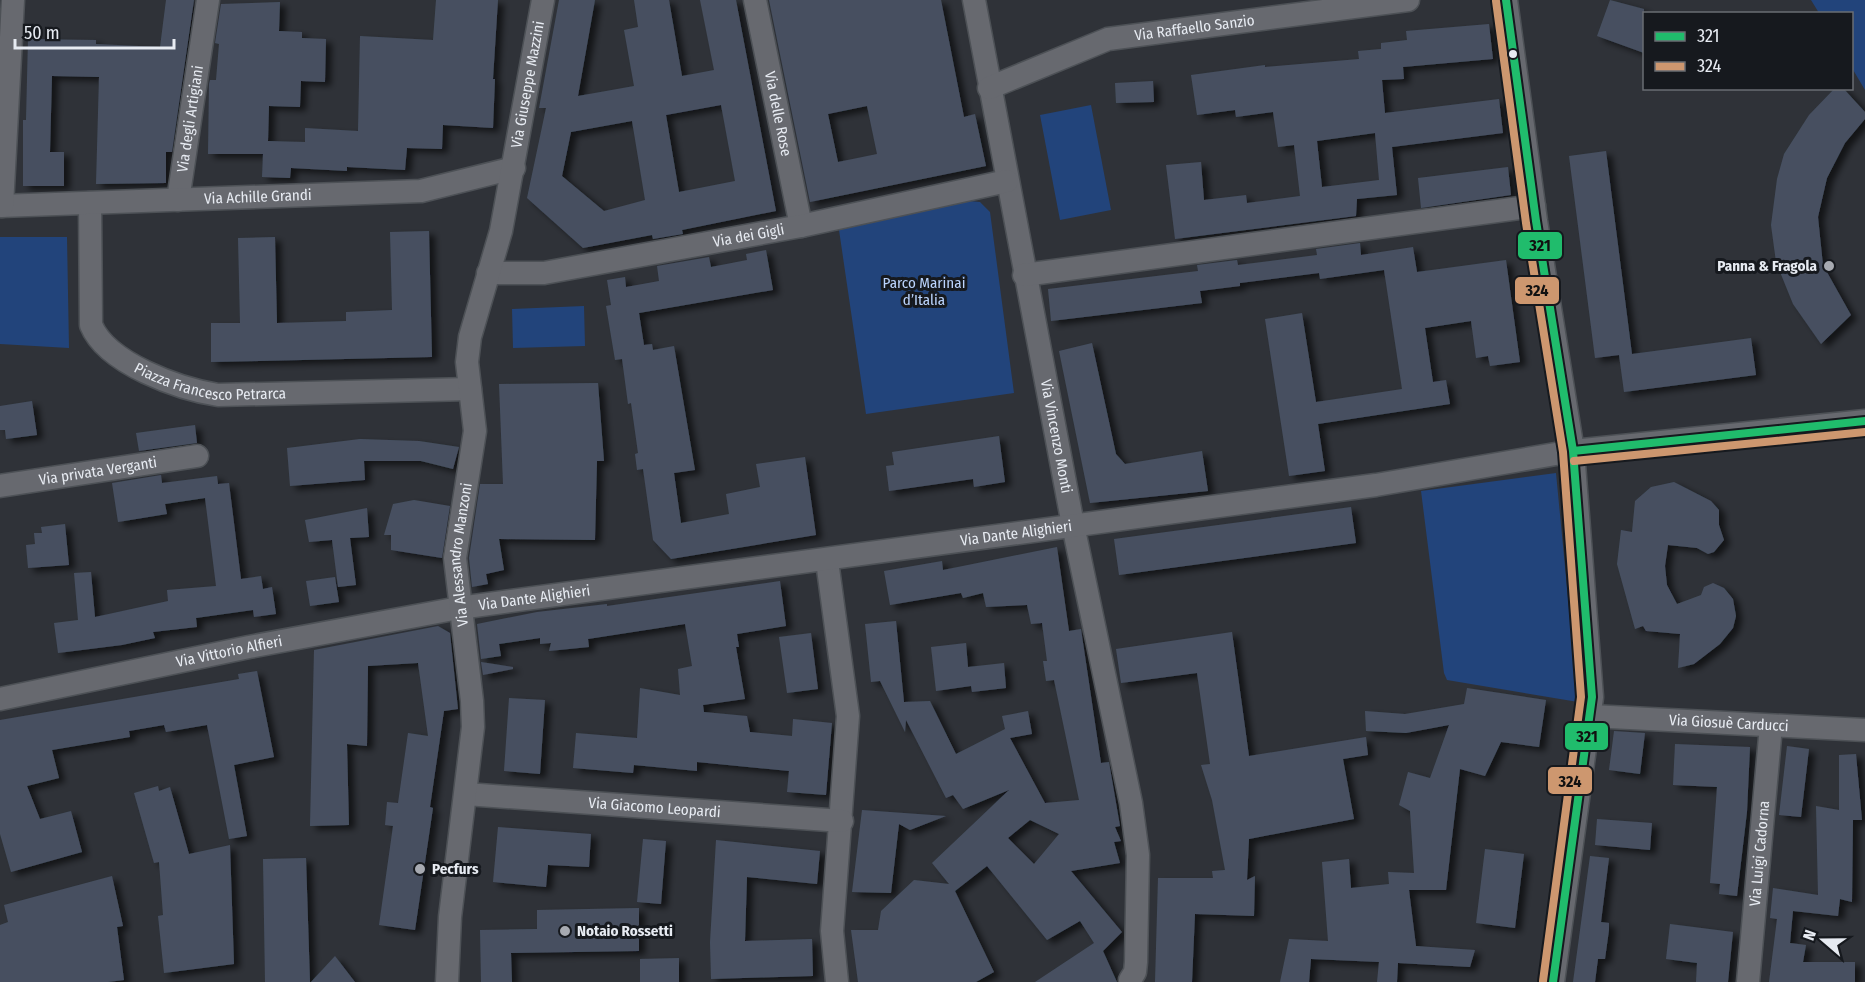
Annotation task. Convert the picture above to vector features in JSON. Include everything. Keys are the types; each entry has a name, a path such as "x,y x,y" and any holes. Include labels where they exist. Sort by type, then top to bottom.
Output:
{"street":[{"path":"1,206 13,0"},
{"name":"Via degli Artigiani","path":"178,200 208,0"},
{"name":"Via Giuseppe Mazzini","path":"514,168 543,0"},
{"name":"Via delle Rose","path":"755,0 801,226"},
{"name":"Via Vincenzo Monti","path":"974,0 1073,525 1123,759 1138,855 1136,962 1135,972 1130,980"},
{"name":"Via Raffaello Sanzio","path":"989,88 1108,39 1408,0"},
{"path":"1506,0 1534,206 1573,451 1592,697 1553,982"},
{"name":"Via Achille Grandi","path":"1,206 422,191 514,168"},
{"name":"Via Alessandro Manzoni","path":"447,982 450,917 473,727 455,558 475,432 466,362 470,337 501,231 514,168"},
{"name":"Via dei Gigli","path":"488,273 544,273 801,226 1007,181"},
{"name":"Piazza Francesco Petrarca","path":"90,204 91,326 95,334 116,353 155,377 195,391 218,395 470,389"},
{"path":"1024,274 1534,206"},
{"name":"Via Dante Alighieri","path":"459,608 827,561 1073,525 1401,482 1573,451 1865,421"},
{"name":"Via privata Verganti","path":"0,486 197,456"},
{"path":"827,561 848,716 842,821 832,931 837,982"},
{"name":"Via Vittorio Alfieri","path":"0,699 249,647 459,608"},
{"name":"Via Giosuè Carducci","path":"1591,716 1865,730"},
{"name":"Via Luigi Cadorna","path":"1748,982 1771,726"},
{"name":"Via Giacomo Leopardi","path":"466,794 842,821"}],"green space":[{"path":"1811,0 1865,0 1865,90 1853,70 1853,12 1818,12"},
{"path":"1091,105 1111,210 1060,220 1040,115"},
{"name":"Parco Marinai d’Italia","path":"969,201 980,202 990,212 1014,393 866,414 839,230"},
{"path":"0,237 67,237 69,348 0,344"},
{"path":"584,306 585,346 513,348 512,309"},
{"path":"1556,473 1578,702 1447,680 1444,673 1421,491"}],"building":[{"path":"166,0 194,0 172,152 166,152 166,183 96,184 99,77 52,76 50,152 64,152 64,186 23,186 23,120 26,120 28,39 96,40 96,44 160,47"},
{"path":"436,0 498,0 493,79 495,79 493,128 443,125 442,149 407,148 405,170 347,167 347,171 291,168 290,178 262,177 263,154 208,154 209,84 210,80 216,80 219,44 215,43 221,4 280,2 279,31 302,32 302,38 326,39 325,82 301,81 300,107 269,106 268,141 305,142 305,128 358,131 360,36 433,40"},
{"path":"559,0 595,0 578,96 634,86 624,30 638,27 634,0 669,0 682,76 714,70 700,0 736,0 776,211 682,230 683,234 653,239 652,235 583,248 527,198 546,108 539,108","holes":["721,105 735,181 679,192 666,115","632,121 645,200 604,211 562,176 571,132"]},
{"path":"769,0 941,0 964,117 975,114 986,166 810,202","holes":["867,106 877,154 838,162 828,114"]},
{"path":"1610,0 1644,9 1643,53 1597,36"},
{"path":"1489,24 1493,59 1403,67 1404,79 1382,80 1385,113 1499,99 1503,133 1392,147 1397,195 1357,199 1356,216 1175,239 1166,165 1201,162 1204,200 1246,195 1247,203 1300,196 1294,145 1278,147 1273,112 1236,117 1235,110 1197,115 1191,75 1265,65 1265,67 1359,59 1358,51 1381,49 1381,43 1407,40 1406,31","holes":["1375,133 1379,180 1322,187 1317,141"]},
{"path":"1153,81 1154,102 1116,103 1115,83"},
{"path":"1833,90 1845,90 1865,112 1865,119 1845,143 1827,178 1818,217 1823,265 1851,315 1821,344 1793,304 1776,262 1771,225 1777,179 1784,154 1809,115"},
{"path":"1606,151 1632,354 1751,338 1756,375 1624,392 1619,355 1595,358 1569,156"},
{"path":"1508,167 1511,195 1421,208 1418,178"},
{"path":"429,231 432,357 211,362 211,323 240,323 238,238 275,237 277,323 346,321 346,312 392,310 390,232"},
{"path":"1360,243 1361,255 1413,247 1417,272 1506,260 1520,362 1490,366 1488,356 1476,358 1471,321 1425,328 1433,382 1446,380 1450,404 1318,424 1325,471 1289,476 1265,319 1302,313 1316,402 1402,389 1384,270 1320,279 1319,273 1240,283 1240,286 1200,291 1202,303 1051,321 1048,289 1198,271 1197,265 1237,260 1238,265 1317,255 1316,249"},
{"path":"766,250 773,290 639,313 644,345 652,344 653,350 674,346 695,470 674,473 681,523 729,514 726,494 760,487 756,464 805,457 816,535 671,559 653,540 643,469 637,470 635,454 638,453 622,359 615,360 606,306 611,305 607,280 625,277 626,287 659,281 657,266 709,257 711,267 747,260 746,254"},
{"path":"1092,343 1116,454 1125,464 1202,451 1208,491 1090,503 1059,351"},
{"path":"598,383 604,461 597,461 595,540 499,539 504,570 486,574 488,584 472,587 469,558 480,484 503,484 499,384"},
{"path":"32,401 37,435 6,439 5,430 0,430 0,406"},
{"path":"195,425 197,443 139,451 136,433"},
{"path":"999,436 1005,482 974,487 973,479 889,491 886,466 894,465 892,452"},
{"path":"360,439 419,441 459,447 453,469 421,461 364,461 365,480 290,486 287,448"},
{"path":"161,475 162,483 217,476 218,484 229,483 241,579 261,576 263,589 272,587 276,614 254,617 253,610 196,618 197,627 153,632 155,638 122,645 58,653 54,623 78,620 74,573 91,572 95,617 168,601 167,590 216,586 205,498 165,504 167,514 118,522 112,483"},
{"path":"1674,482 1711,501 1719,510 1719,525 1724,540 1714,552 1708,554 1697,548 1668,545 1665,566 1667,585 1677,604 1701,595 1704,587 1713,583 1724,588 1733,599 1736,616 1733,628 1720,644 1694,664 1678,668 1680,634 1646,631 1643,626 1635,629 1617,564 1621,530 1632,532 1635,501 1651,487"},
{"path":"414,500 450,506 442,558 391,550 391,535 384,535 393,504"},
{"path":"1351,507 1356,543 1119,575 1114,539"},
{"path":"367,508 369,537 350,538 356,585 338,587 332,540 309,542 305,520"},
{"path":"65,524 69,565 28,568 26,545 35,544 34,533 42,533 41,527"},
{"path":"1057,547 1069,631 1081,629 1101,763 1109,762 1120,826 1115,827 1121,841 1114,842 1120,863 1071,871 1122,932 1103,951 1117,982 1035,982 1094,943 1080,921 1047,940 987,866 955,891 994,972 976,982 858,982 851,930 878,930 881,911 914,880 949,884 932,863 1009,790 963,809 953,795 946,798 906,720 905,732 880,681 871,682 865,624 896,621 904,702 930,701 956,754 1005,729 1002,716 1028,711 1032,734 1010,738 1045,803 1079,800 1054,680 1046,681 1043,661 1047,661 1042,623 1031,624 1027,605 986,607 983,593 963,598 961,593 890,605 884,571 942,561 943,570","holes":["1030,820 1059,834 1034,864 1008,838"]},
{"path":"335,577 339,602 310,606 306,581"},
{"path":"780,581 786,626 737,634 739,647 736,647 745,699 703,705 704,712 747,716 750,732 792,736 793,719 832,723 826,795 787,792 789,771 697,762 697,771 634,765 633,773 573,768 576,733 637,738 640,688 680,695 678,669 692,666 685,624 588,639 589,647 549,651 551,643 540,644 540,638 499,644 501,656 481,659 477,624 537,612 607,604 607,606"},
{"path":"438,626 450,633 458,709 444,711 430,807 433,808 415,930 379,925 393,826 385,825 387,802 398,803 408,733 428,736 418,663 368,666 367,746 347,744 349,825 310,826 314,650"},
{"path":"1232,632 1249,756 1366,737 1368,755 1343,759 1354,819 1249,839 1247,880 1255,876 1254,916 1195,914 1192,982 1155,982 1158,878 1213,878 1212,871 1225,870 1212,800 1201,765 1210,764 1197,673 1121,683 1116,649"},
{"path":"811,633 818,689 787,693 779,637"},
{"path":"966,643 968,667 1004,663 1006,688 972,692 971,686 936,691 931,647"},
{"path":"481,662 513,667 513,669 483,675"},
{"path":"257,671 274,757 234,765 247,836 229,839 207,725 166,732 164,725 129,731 130,737 52,750 59,778 27,786 40,819 71,811 82,852 11,872 0,834 0,720 239,679 238,674"},
{"path":"1467,688 1546,700 1539,747 1501,742 1485,776 1460,769 1446,890 1409,890 1416,946 1475,950 1470,967 1398,963 1397,982 1377,982 1379,962 1311,959 1309,982 1280,982 1289,939 1328,941 1322,862 1349,859 1351,888 1389,884 1388,872 1414,873 1410,811 1399,805 1408,772 1430,778 1449,725 1406,733 1366,731 1365,711 1405,714 1464,704"},
{"path":"509,698 545,700 540,774 504,771"},
{"path":"1614,731 1645,733 1640,774 1609,770"},
{"path":"1675,744 1750,747 1747,812 1737,896 1719,894 1720,884 1710,883 1717,787 1673,785"},
{"path":"1787,746 1809,749 1801,817 1779,815"},
{"path":"1856,754 1862,820 1853,820 1852,902 1840,899 1838,916 1793,911 1790,943 1806,945 1803,962 1855,962 1855,982 1769,982 1777,919 1770,918 1773,888 1818,895 1816,806 1839,810 1839,755"},
{"path":"158,786 159,791 170,787 189,854 230,845 234,964 164,973 158,916 163,915 159,862 154,863 134,793"},
{"path":"862,810 946,816 910,830 899,824 891,893 852,892"},
{"path":"1597,819 1652,823 1650,850 1595,845"},
{"path":"498,827 591,834 589,867 548,865 546,887 493,882"},
{"path":"643,839 666,841 661,904 637,902"},
{"path":"716,840 820,851 817,884 747,877 745,941 812,939 813,976 711,979 710,942"},
{"path":"1485,849 1524,854 1515,928 1476,923"},
{"path":"1590,856 1609,858 1601,922 1609,923 1609,930 1605,959 1598,959 1595,982 1573,982"},
{"path":"306,858 310,982 265,982 263,859"},
{"path":"112,876 123,926 117,927 124,980 0,982 0,925 8,922 4,905"},
{"path":"639,908 639,951 511,953 512,982 481,982 480,930 537,929 537,910"},
{"path":"1670,924 1733,932 1728,982 1696,982 1697,963 1666,959"},
{"path":"335,956 355,982 311,982"},
{"path":"679,958 679,982 640,982 640,959"}],"transit line":[{"name":"321","path":"1506,0 1536,221 1573,451 1592,697 1553,982"},
{"name":"324","path":"1496,1 1526,223 1563,452 1581,697 1543,981"},
{"name":"321","path":"1573,451 1865,421"},
{"name":"324","path":"1574,461 1865,432"}],"place":[{"name":"Panna & Fragola","path":"1829,266"},
{"name":"Pecfurs","path":"420,869"},
{"name":"Notaio Rossetti","path":"565,931"}]}
